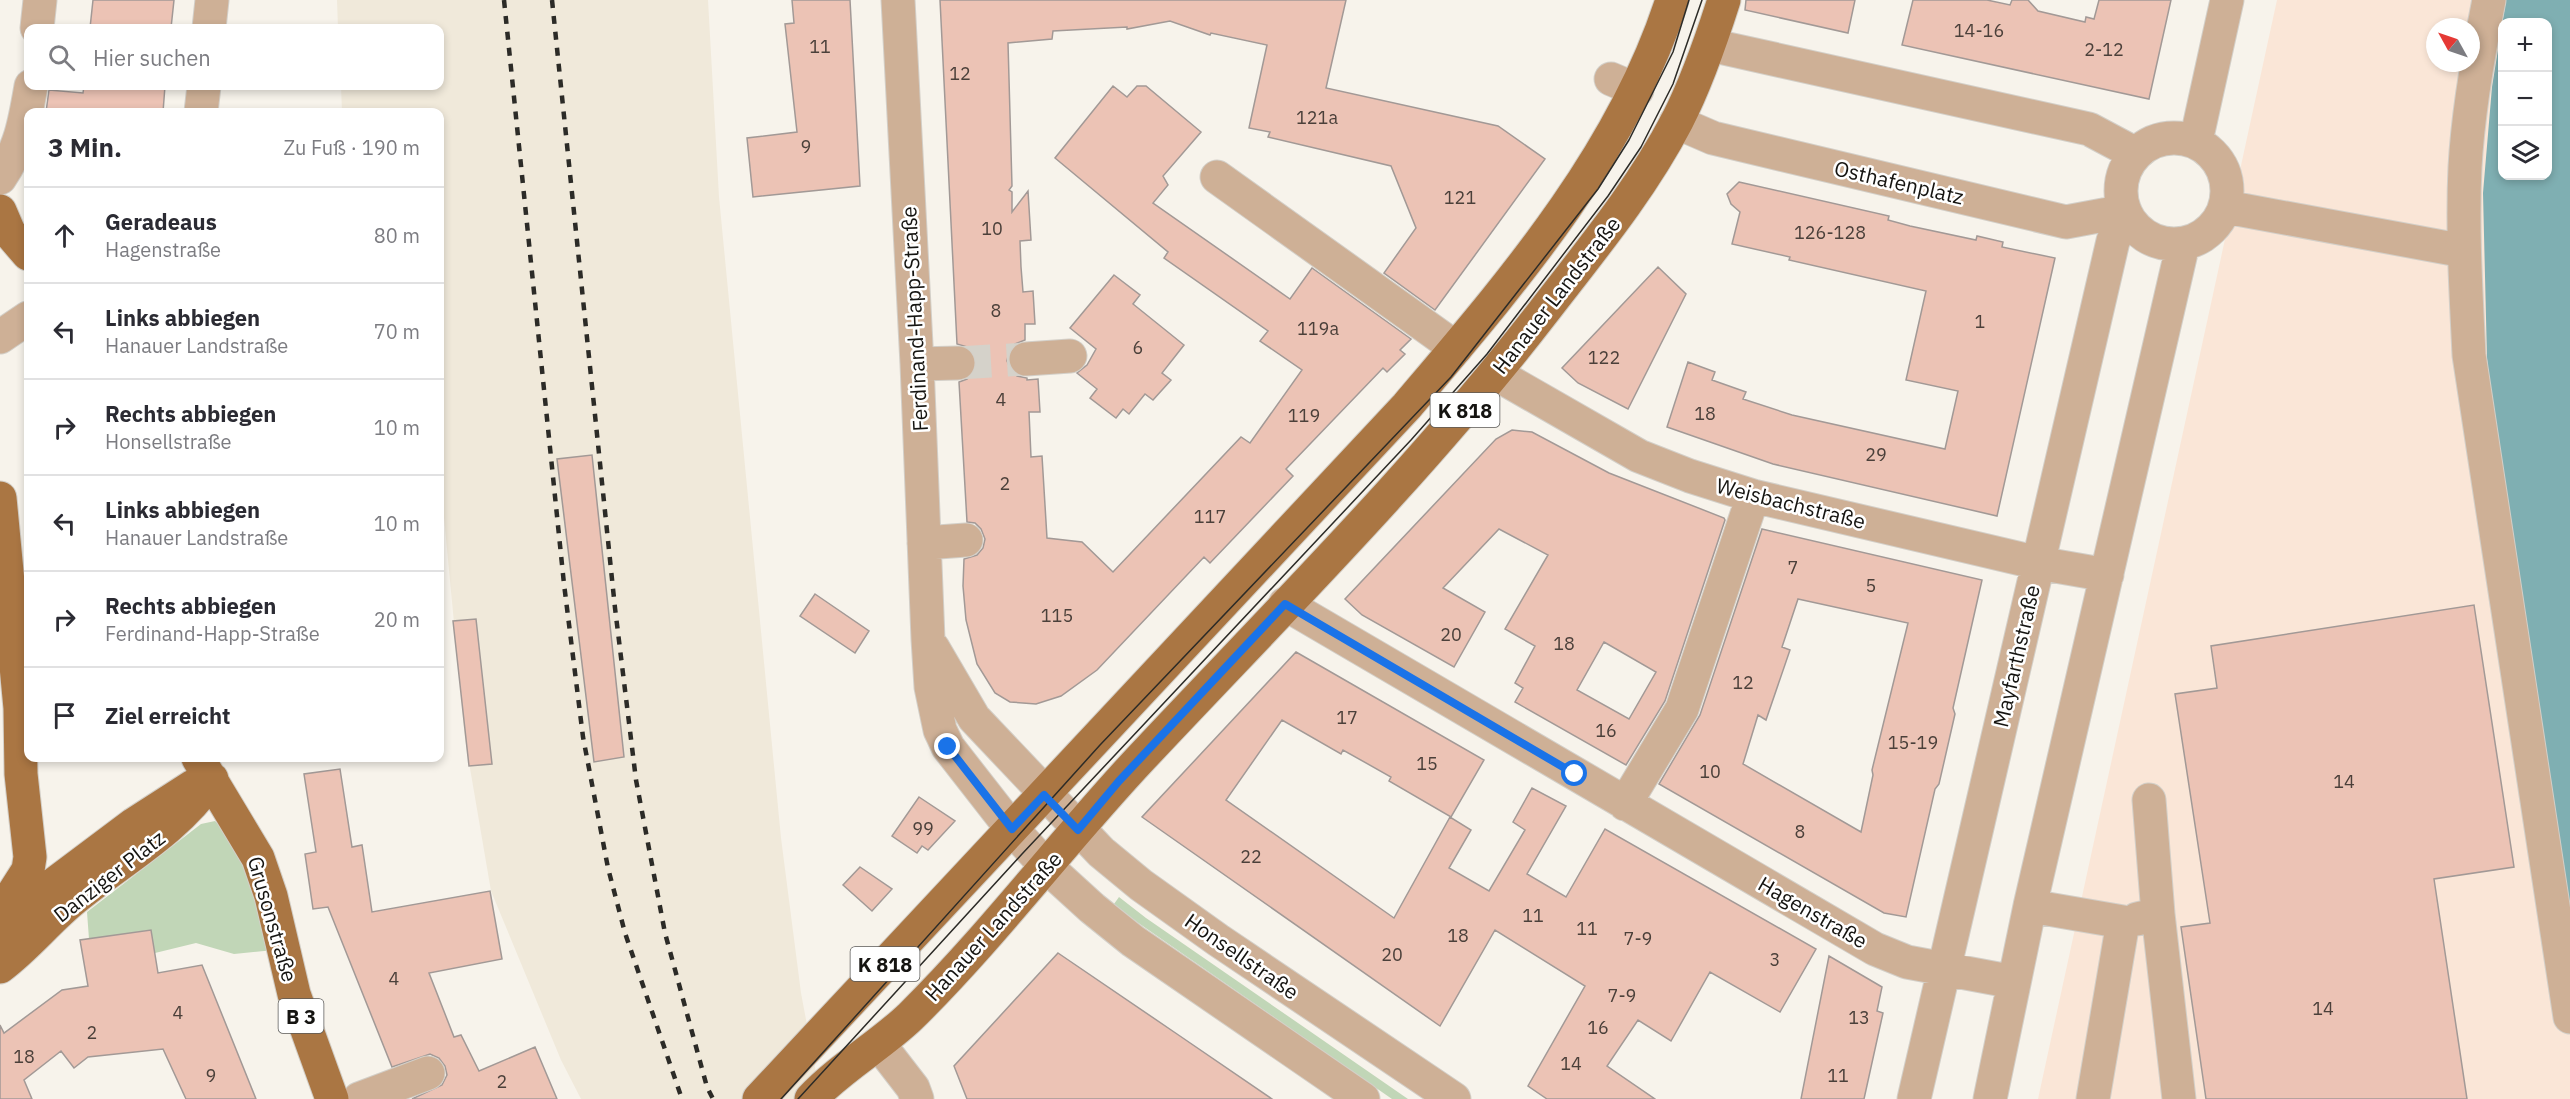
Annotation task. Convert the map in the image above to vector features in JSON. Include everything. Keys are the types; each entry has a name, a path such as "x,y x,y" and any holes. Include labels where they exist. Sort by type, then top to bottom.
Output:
{"main road":[{"name":"K 818","path":"759,1099 1407,406 1456,348 1497,298 1589,174 1624,85 1651,58 1672,0"},
{"name":"Hanauer Landstraße","path":"811,1099 837,1075 879,1044 931,995 1047,867 1119,781 1443,437 1496,374 1628,201 1676,122 1710,45 1724,0"},
{"path":"1651,58 1687,48 1710,45"},
{"path":"1624,85 1676,122"},
{"path":"0,211 9,232 24,249"},
{"path":"0,498 6,637 20,708 21,774 30,857 28,870 0,914"},
{"name":"Danziger Platz","path":"0,946 25,914 54,884 163,804 189,788 205,768"},
{"name":"Danziger Platz","path":"0,967 73,900 168,829 191,808 205,768"},
{"name":"Grusonstraße","path":"205,768 260,864 271,896 294,994 332,1099"}],"street":[{"path":"37,24 40,0"},
{"path":"209,24 212,0"},
{"name":"Ferdinand-Happ-Straße","path":"898,0 931,687 940,730 948,747 1012,829"},
{"path":"2196,141 2228,0"},
{"path":"2489,0 2474,75 2465,166 2464,251 2469,355 2570,1017"},
{"path":"1710,45 2089,129 2136,154"},
{"path":"27,108 30,90"},
{"path":"201,108 204,90"},
{"name":"Osthafenplatz","path":"1676,122 1713,138 2066,222 2126,213"},
{"path":"0,178 11,161 24,127"},
{"path":"2171,137 2196,141 2214,154 2224,170 2228,189 2226,207 2215,225 2201,237 2183,244 2153,240 2137,230 2126,213 2121,188 2125,170 2136,154 2154,142 2171,137"},
{"path":"1217,177 1456,348"},
{"path":"2226,207 2464,251"},
{"name":"Mayfarthstraße","path":"1914,1099 2113,241 2126,213"},
{"path":"1990,1099 2030,906 2183,244"},
{"path":"0,337 24,321"},
{"path":"1026,359 1070,356"},
{"path":"917,364 958,363"},
{"name":"Weisbachstraße","path":"1496,374 1639,456 1690,476 1753,496 2038,563 2107,576"},
{"path":"1626,804 1682,709 1753,496"},
{"path":"924,543 966,540"},
{"name":"Hagenstraße","path":"1285,604 1875,949 1907,962 2014,982"},
{"name":"Ferdinand-Happ-Straße","path":"928,639 974,718 1044,795"},
{"name":"Honsellstraße","path":"1044,795 1078,830 1125,872 1209,933 1454,1099"},
{"path":"2149,800 2158,914 2179,1099"},
{"path":"1012,829 1047,867 1133,941 1363,1099"},
{"path":"2030,906 2123,922 2158,914"},
{"path":"2093,1099 2123,922"},
{"path":"879,1044 912,1088 917,1099"},
{"path":"359,1099 428,1073"}],"shaded area":[{"path":"337,0 708,0 719,197 781,838 801,993 821,1099 581,1099 561,1060 491,891 465,739 444,517 444,108 342,108 341,90 444,90 444,24 338,24"},
{"path":"2277,0 2570,0 2570,1099 2038,1099"}],"green space":[{"path":"215,821 242,848 274,950 234,954 196,943 155,953 150,930 89,939 87,912 201,824"},
{"path":"1119,897 1408,1099 1392,1099 1137,922 1114,904"}],"water":[{"path":"2506,0 2570,0 2570,911 2496,440 2487,359 2483,193 2492,87 2498,50 2498,180 2552,180 2552,18 2503,18"}],"building":[{"path":"93,0 174,0 171,24 90,24"},
{"path":"792,0 850,0 860,186 753,197 747,138 797,132 785,24 794,23"},
{"path":"940,0 1346,0 1326,88 1498,126 1545,159 1435,310 1384,273 1416,228 1391,166 1268,137 1270,132 1249,128 1267,45 1211,33 1210,35 1170,21 1127,29 1127,27 1053,31 1052,39 1008,43 1012,186 1009,190 1012,192 1012,212 1028,191 1031,240 1020,241 1021,267 1023,292 1033,291 1035,324 1025,324 1025,340 1015,344 1009,351 1007,361 1017,376 1027,378 1027,380 1038,379 1040,412 1029,412 1031,457 1042,456 1047,538 1082,542 1113,572 1241,437 1250,443 1302,370 1260,341 1268,331 1164,258 1168,252 1055,158 1113,86 1127,97 1137,86 1146,86 1201,132 1163,176 1168,185 1153,203 1290,299 1312,268 1411,339 1400,350 1405,354 1387,372 1383,368 1286,469 1293,476 1210,563 1204,557 1097,670 1061,696 1036,704 1010,702 995,693 977,664 966,620 963,586 964,559 977,555 983,548 985,539 981,529 975,523 967,522 959,382 967,379 974,372 977,362 974,353 967,347 957,344"},
{"path":"1746,0 1855,0 1848,33 1745,10"},
{"path":"1913,0 1987,0 2010,5 2012,0 2028,0 2038,11 2085,22 2086,17 2094,19 2099,0 2171,0 2149,99 1902,45"},
{"path":"49,90 83,93 83,90 165,90 163,108 47,108"},
{"path":"1739,182 1889,216 1888,220 1910,226 1976,240 1977,236 2003,242 2002,247 2055,258 1997,516 1773,464 1667,427 1688,362 1715,372 1712,380 1746,392 1743,399 1792,415 1945,449 1958,391 1906,380 1926,291 1789,260 1790,257 1732,244 1740,212 1731,204 1727,194"},
{"path":"1658,267 1686,294 1628,409 1578,383 1562,368"},
{"path":"1114,275 1140,295 1133,304 1184,345 1162,373 1171,380 1153,400 1145,394 1129,414 1123,409 1116,418 1090,398 1097,389 1077,373 1087,365 1096,349 1070,328"},
{"path":"1512,430 1532,432 1609,473 1725,520 1665,701 1626,765 1515,702 1523,688 1515,683 1535,646 1505,629 1548,555 1499,529 1443,588 1485,612 1454,667 1362,615 1345,599 1496,439","holes":["1604,642 1656,672 1629,719 1577,690"]},
{"path":"592,455 624,757 594,762 557,459"},
{"path":"1762,529 1982,580 1953,708 1955,714 1939,784 1935,789 1906,917 1884,913 1659,784 1700,715","holes":["1798,599 1908,623 1872,770 1873,775 1861,832 1743,764 1758,715 1766,720 1790,650 1782,647"]},
{"path":"815,594 869,631 855,653 800,616"},
{"path":"2474,605 2514,867 2434,879 2467,1099 2206,1099 2181,927 2210,923 2175,694 2217,688 2211,646"},
{"path":"476,619 492,764 469,766 453,621"},
{"path":"1296,652 1484,760 1451,817 1389,781 1391,777 1343,750 1341,754 1282,720 1226,800 1394,918 1450,817 1471,830 1449,868 1489,891 1525,830 1513,822 1532,788 1566,806 1527,874 1566,897 1605,829 1816,949 1780,1012 1710,972 1671,1041 1638,1020 1607,1066 1655,1099 1547,1099 1528,1086 1585,986 1495,930 1440,1026 1142,817"},
{"path":"340,769 352,847 362,845 372,912 490,891 502,959 429,973 454,1037 461,1035 479,1071 535,1047 557,1099 412,1099 442,1085 447,1075 445,1066 439,1058 430,1054 392,1067 328,907 313,909 305,854 316,852 304,774"},
{"path":"919,797 955,821 928,850 922,846 917,853 892,836"},
{"path":"860,867 892,889 872,911 843,885"},
{"path":"151,930 158,973 202,965 256,1099 186,1099 163,1049 88,1057 74,1068 61,1051 24,1080 32,1099 0,1099 0,1025 4,1033 62,990 88,986 80,940"},
{"path":"1058,953 1272,1099 967,1099 954,1066"},
{"path":"1829,956 1882,987 1877,1011 1883,1013 1864,1099 1801,1099"}],"tunnel":[{"path":"958,363 1026,359"}],"tram line":[{"path":"781,1099 1100,745 1451,377 1598,189 1629,140 1673,52 1689,0"},
{"path":"798,1099 1022,854 1411,440 1487,354 1608,196 1641,147 1673,84 1702,0"}],"railway":[{"path":"504,0 564,584 583,737 608,868 625,933 682,1099"},
{"path":"552,0 615,608 636,780 665,933 707,1087 713,1099"}],"route":[{"path":"948,747 1012,829 1044,795 1078,830 1119,781 1285,604 1575,774"}]}
